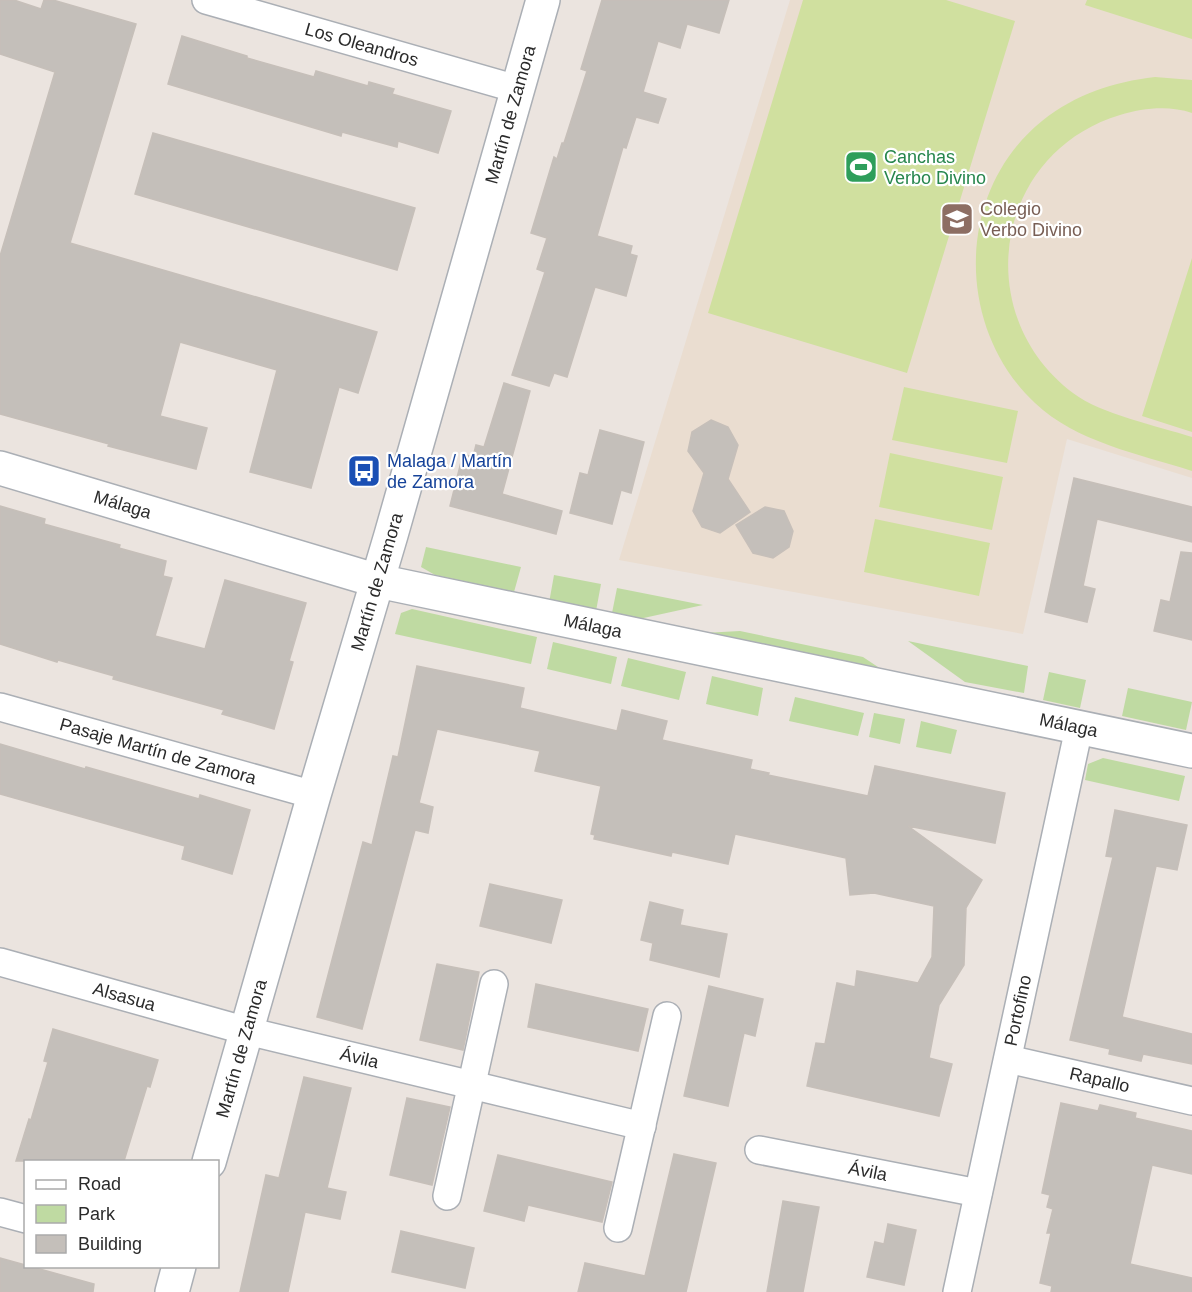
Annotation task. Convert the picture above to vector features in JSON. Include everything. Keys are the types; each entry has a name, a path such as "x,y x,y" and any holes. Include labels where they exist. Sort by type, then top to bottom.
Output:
{"street":[{"name":"Los Oleandros","path":"206,0 517,89"},
{"name":"Martín de Zamora","path":"209,1160 378,582 543,0"},
{"name":"Málaga","path":"0,468 378,582 1192,751"},
{"name":"Pasaje Martín de Zamora","path":"0,707 314,795"},
{"name":"Portofino","path":"957,1292 1079,729"},
{"name":"Alsasua","path":"0,962 247,1031"},
{"path":"447,1197 494,984"},
{"path":"618,1228 667,1016"},
{"name":"Ávila","path":"247,1031 642,1126"},
{"name":"Rapallo","path":"1008,1059 1192,1101"},
{"name":"Ávila","path":"759,1150 978,1193"},
{"path":"0,1212 24,1218"},
{"path":"172,1292 178,1268"}],"shaded area":[{"name":"Colegio Verbo Divino","path":"790,0 1192,0 1192,478 1067,439 1023,634 619,560"}],"green space":[{"name":"Canchas Verbo Divino","path":"803,0 946,0 1015,21 907,373 708,313"},
{"path":"1087,0 1192,0 1192,39 1085,5"},
{"path":"1155,77 1192,80 1192,113 1156,108 1120,115 1078,135 1045,164 1022,199 1010,239 1009,281 1019,322 1040,360 1073,393 1084,400 1130,419 1192,437 1192,471 1109,445 1069,428 1051,416 1035,403 1009,372 990,337 979,299 976,260 980,221 993,184 1013,150 1042,121 1068,103 1110,86"},
{"path":"1192,258 1192,432 1142,416"},
{"path":"904,387 1018,411 1007,463 892,440"},
{"path":"890,453 1003,477 992,530 879,507"},
{"path":"875,519 990,543 979,596 864,572"},
{"path":"426,547 521,567 514,592 435,575 421,567"},
{"path":"554,575 601,584 596,611 549,603"},
{"path":"617,588 703,605 639,619 612,613"},
{"path":"412,609 537,637 531,664 395,634 401,613"},
{"path":"740,631 863,657 884,671 703,633"},
{"path":"908,641 1028,666 1024,693 965,682"},
{"path":"553,642 617,657 611,684 547,669"},
{"path":"628,658 686,672 679,700 621,686"},
{"path":"1049,672 1086,680 1080,708 1043,700"},
{"path":"712,676 763,688 758,716 706,704"},
{"path":"1128,688 1192,702 1186,730 1122,716"},
{"path":"795,697 864,713 858,736 789,721"},
{"path":"874,713 905,719 900,744 869,737"},
{"path":"921,721 957,730 951,754 916,747"},
{"path":"1103,758 1185,776 1179,801 1085,780 1088,764"}],"building":[{"path":"0,0 14,0 41,9 44,0 53,0 136,24 70,243 377,332 358,393 339,387 311,488 250,472 277,370 180,342 160,416 207,428 196,469 0,414 0,256 55,72 0,54"},
{"path":"602,0 729,0 719,33 687,24 680,48 658,41 643,92 666,99 658,123 636,117 626,148 623,147 597,236 632,246 630,254 637,256 626,296 595,287 567,377 554,373 549,386 512,375 545,272 537,269 547,238 531,233 554,157 557,159 562,143 564,143 587,71 581,69"},
{"path":"182,36 314,77 316,71 368,86 369,82 394,89 392,94 451,111 438,153 398,141 397,147 342,132 341,136 168,84"},
{"path":"153,133 415,208 397,270 135,194"},
{"path":"504,383 530,391 502,494 562,511 556,534 450,506 463,454 473,457 476,445 484,447"},
{"path":"711,420 728,427 738,445 728,479 750,512 720,533 702,527 693,511 704,473 688,451 692,432"},
{"path":"600,430 644,442 631,493 621,490 612,524 570,513 580,473 588,475"},
{"path":"1074,478 1192,507 1192,542 1097,519 1083,586 1095,589 1087,622 1045,612"},
{"path":"0,506 45,519 44,524 120,545 119,548 166,561 163,576 172,578 155,636 205,649 225,580 306,603 289,661 293,662 274,729 222,714 224,710 0,644"},
{"path":"765,507 784,511 793,531 789,547 773,558 753,553 736,525"},
{"path":"1181,552 1192,553 1192,640 1154,631 1161,600 1170,602"},
{"path":"417,666 524,688 520,708 617,731 622,710 667,721 662,740 752,760 750,769 769,773 768,775 868,796 875,766 1005,793 995,843 908,826 982,880 966,908 964,965 939,1005 929,1058 952,1064 939,1116 807,1086 816,1043 825,1044 837,983 855,987 857,971 918,983 932,957 934,906 874,893 850,895 846,858 735,834 728,864 672,852 671,856 594,839 595,835 591,834 601,786 535,771 540,751 437,729 419,803 433,807 428,833 415,830 362,1029 317,1017 363,842 372,845 393,756 398,757"},
{"path":"0,744 85,769 86,767 199,799 200,795 250,810 232,874 182,859 185,846 0,794"},
{"path":"1115,810 1187,825 1177,870 1156,866 1122,1017 1192,1034 1192,1064 1143,1054 1141,1061 1109,1054 1110,1049 1070,1040 1113,857 1106,856"},
{"path":"490,884 562,900 551,943 480,926"},
{"path":"650,902 683,910 680,925 727,934 719,977 650,960 653,943 641,940"},
{"path":"437,964 479,972 463,1050 420,1040"},
{"path":"536,984 648,1009 638,1051 528,1027"},
{"path":"709,986 763,999 755,1036 744,1033 728,1106 684,1096"},
{"path":"53,1029 158,1060 150,1087 147,1086 124,1160 16,1161 48,1062 44,1061"},
{"path":"304,1077 351,1088 327,1188 346,1192 340,1219 305,1212 288,1292 240,1292 266,1175 279,1178"},
{"path":"407,1098 450,1107 432,1185 390,1175"},
{"path":"1061,1103 1098,1111 1100,1105 1136,1113 1135,1118 1192,1131 1192,1174 1152,1165 1130,1264 1192,1278 1192,1292 1051,1292 1052,1286 1040,1283 1051,1233 1047,1233 1053,1209 1047,1207 1050,1195 1042,1193"},
{"path":"674,1154 716,1163 686,1292 578,1292 585,1263 645,1276"},
{"path":"498,1155 612,1182 602,1222 528,1205 524,1221 484,1211"},
{"path":"783,1201 819,1207 803,1292 767,1292"},
{"path":"888,1224 916,1230 904,1285 867,1277 875,1242 884,1244"},
{"path":"401,1231 474,1248 465,1288 392,1272"},
{"path":"0,1258 24,1265 24,1268 36,1268 94,1284 93,1292 0,1292"}],"place":[{"name":"Canchas Verbo Divino","path":"861,167"},
{"name":"Colegio Verbo Divino","path":"957,219"},
{"name":"Malaga / Martín de Zamora","path":"364,471"}]}
